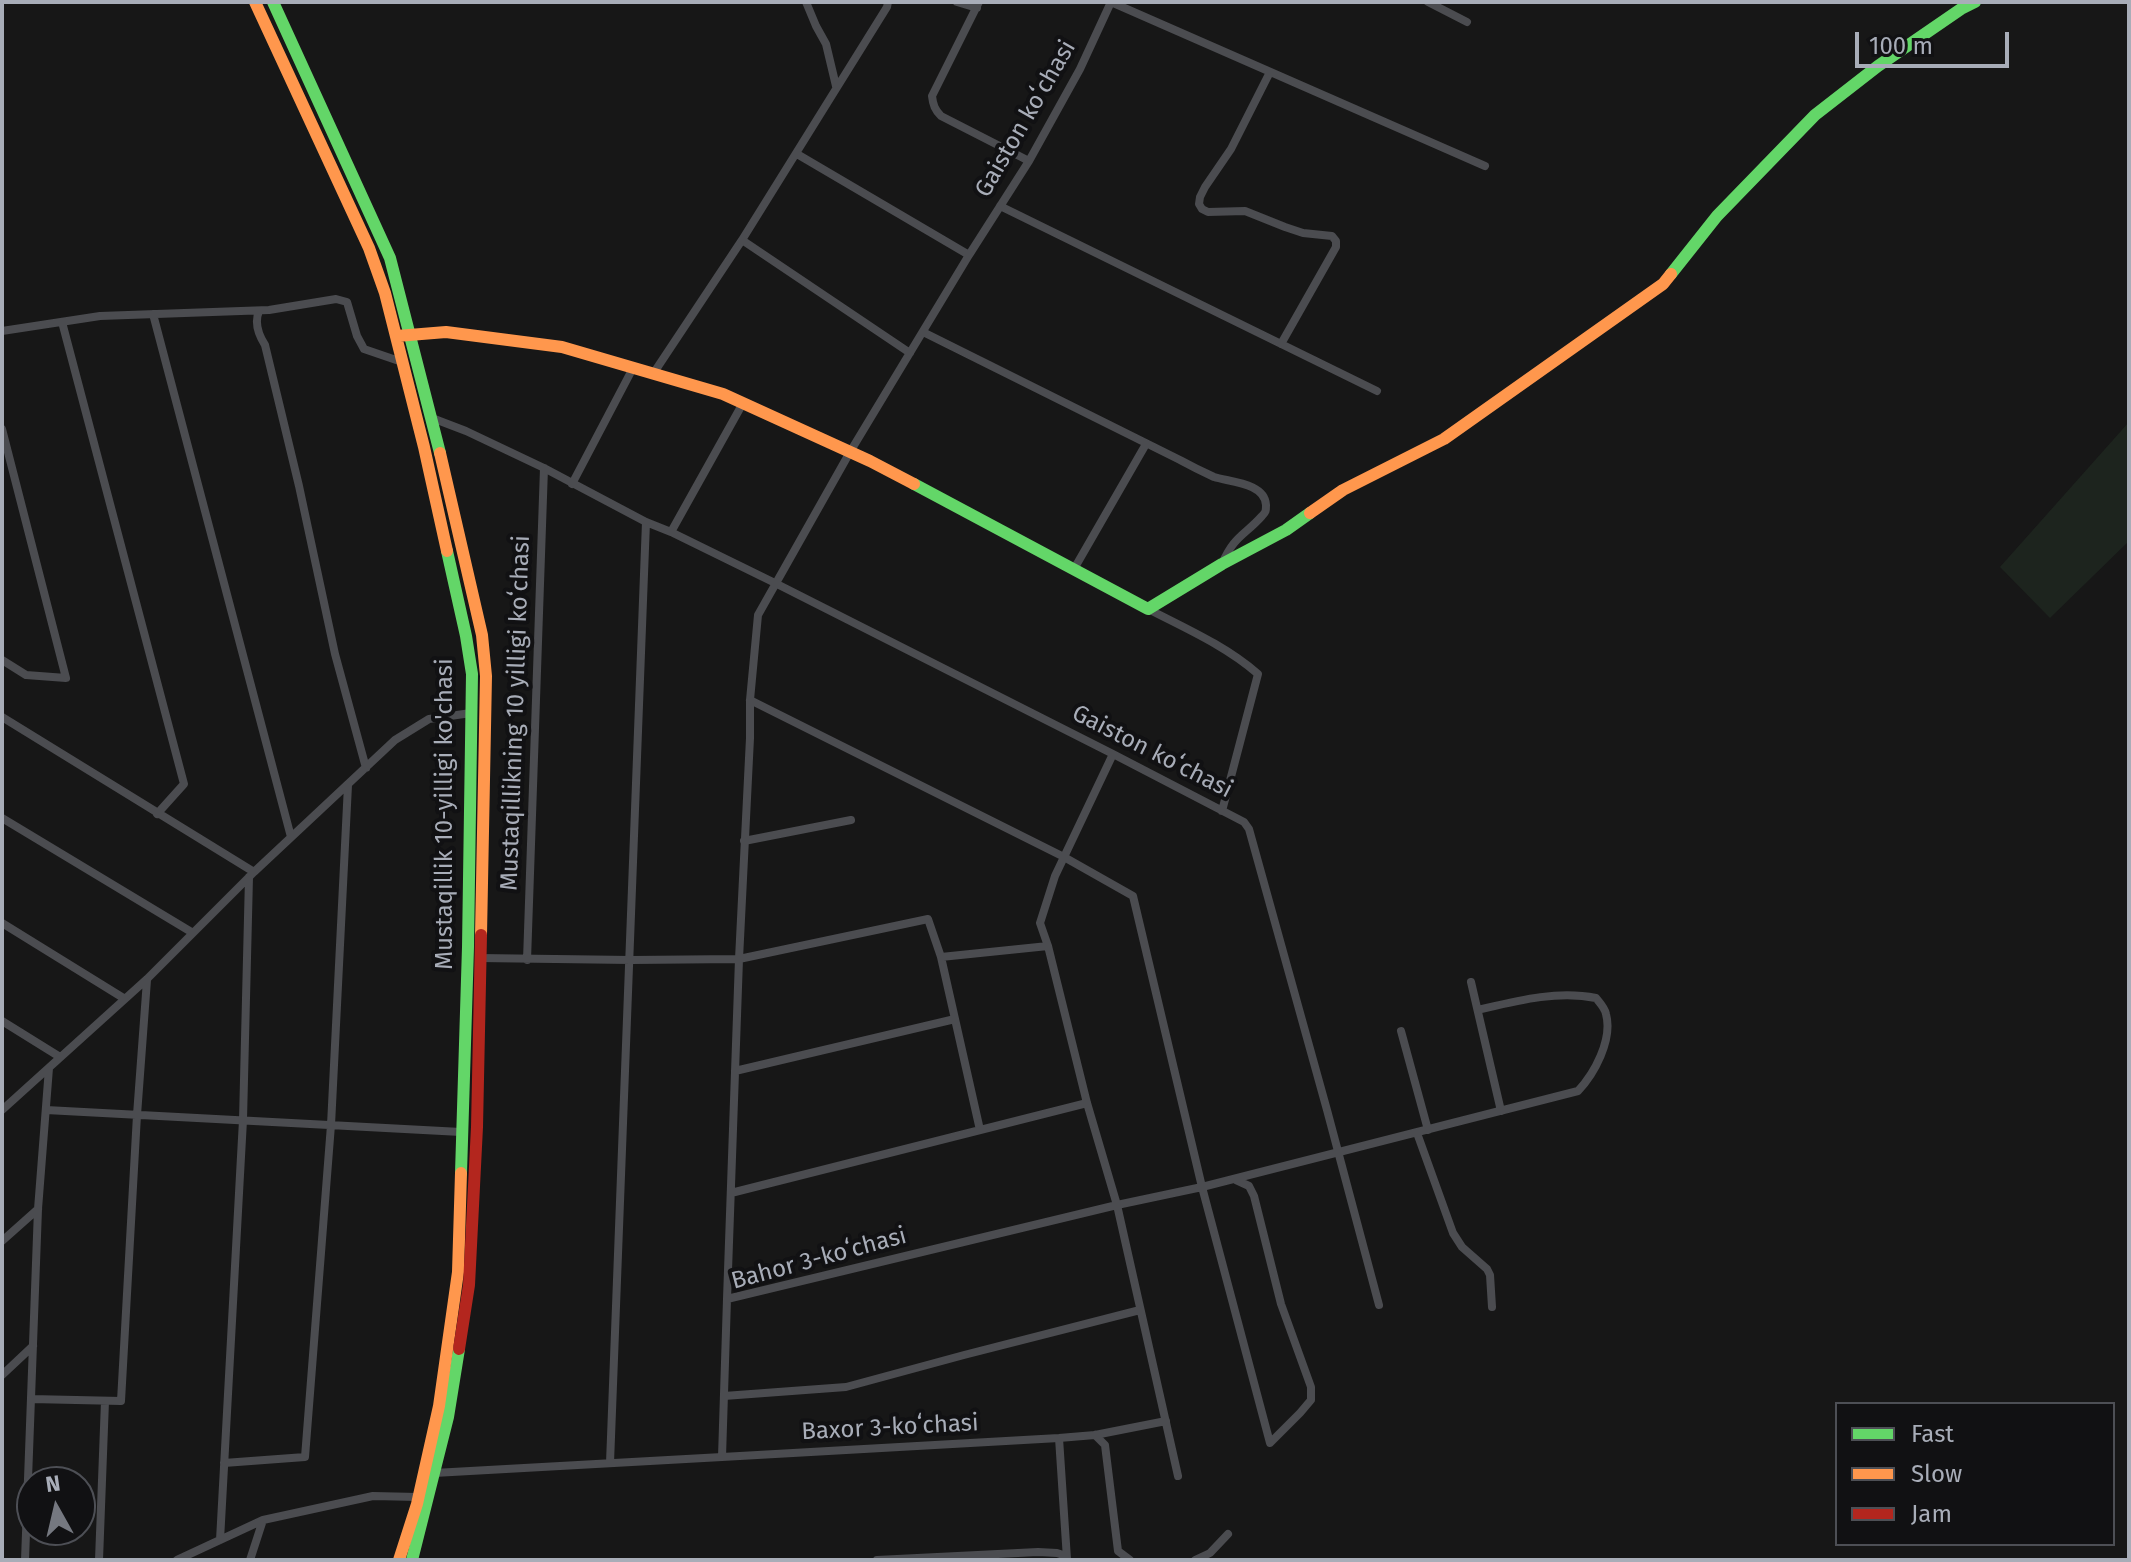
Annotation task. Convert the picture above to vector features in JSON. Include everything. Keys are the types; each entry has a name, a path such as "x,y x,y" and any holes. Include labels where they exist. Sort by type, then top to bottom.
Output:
{"main road":[{"name":"Mustaqillik 10-yilligi ko'chasi","path":"255,2 369,248 404,335 432,418 482,635 486,676 477,1127 469,1285 448,1417 412,1560"},
{"name":"Mustaqillik 10-yilligi ko'chasi","path":"274,2 390,258 404,335 402,362 424,447 472,674 458,1272 439,1406 418,1497 399,1560"},
{"path":"404,335 446,332 562,347 723,394 850,452 1148,609 1286,530 1343,490 1444,439 1663,284 1717,216 1815,115 1878,66 1975,2"}],"street":[{"path":"806,2 826,44 836,86"},
{"path":"653,374 797,154 888,2"},
{"path":"957,2 978,5 932,96 935,110 941,116 1029,161"},
{"path":"1111,2 1485,166"},
{"name":"Gaiston koʻchasi","path":"775,583 850,452 1029,161 1080,69 1111,2"},
{"path":"1428,2 1467,22"},
{"path":"1270,72 1231,149 1205,187 1199,204 1208,212 1245,211 1303,233 1332,236 1336,241 1336,247 1281,344"},
{"path":"797,154 969,255"},
{"path":"1000,206 1377,391"},
{"path":"742,240 910,353"},
{"path":"2,331 100,316 259,311 336,299 347,302 364,349 402,362"},
{"path":"259,311 256,318 259,336 265,345 335,654 366,768"},
{"path":"153,314 291,837"},
{"path":"62,322 184,784 157,814"},
{"path":"923,332 1146,444 1263,495 1266,510 1263,516 1234,540 1222,564"},
{"path":"572,484 633,368"},
{"path":"671,532 743,403"},
{"name":"Gaiston koʻchasi","path":"432,418 544,468 1244,822 1249,829 1379,1305"},
{"path":"2,429 66,678 26,675 2,660"},
{"path":"1074,569 1146,444"},
{"name":"Mustaqillikning 10 yilligi koʻchasi","path":"527,960 544,468"},
{"path":"610,1463 646,522"},
{"path":"727,1299 750,700 758,615 775,583"},
{"path":"1148,609 1214,644 1258,674 1222,811"},
{"path":"750,700 1064,857 1133,896 1202,1187 1270,1443 1311,1400 1311,1387 1281,1304 1254,1196 1249,1186 1234,1179"},
{"path":"3,1107 147,979 252,874 395,740 429,719 471,713"},
{"path":"2,717 252,874"},
{"path":"1113,754 1055,876 1040,923 1117,1205 1178,1476"},
{"path":"224,1463 305,1457 331,1125 348,785"},
{"path":"2,818 193,933"},
{"path":"744,841 851,820"},
{"path":"220,1540 243,1120 252,874"},
{"path":"479,958 739,959 928,919 941,957 980,1130"},
{"path":"2,923 125,999"},
{"path":"941,957 1048,946"},
{"path":"31,1399 121,1401 147,979"},
{"path":"1471,982 1501,1111"},
{"name":"Bahor 3-koʻchasi","path":"722,1457 727,1299 1202,1187 1578,1091 1588,1080 1602,1051 1608,1028 1606,1012 1596,998 1581,995 1526,999 1478,1010"},
{"path":"735,1071 955,1019"},
{"path":"2,1021 60,1057"},
{"path":"1401,1031 1428,1130"},
{"path":"25,1560 38,1209 49,1067"},
{"path":"731,1193 1087,1103"},
{"path":"46,1110 461,1132"},
{"path":"1417,1133 1453,1233 1462,1247 1490,1275 1492,1307"},
{"path":"2,1241 38,1209"},
{"path":"724,1396 846,1387 1140,1310"},
{"path":"2,1375 33,1346"},
{"path":"99,1560 105,1401"},
{"name":"Baxor 3-koʻchasi","path":"722,1457 1059,1438 1095,1435 1166,1421"},
{"path":"1095,1435 1105,1445 1118,1551 1130,1560"},
{"path":"1059,1438 1067,1558"},
{"path":"434,1473 722,1457"},
{"path":"177,1560 263,1520 373,1496 418,1497"},
{"path":"250,1560 263,1520"},
{"path":"1195,1560 1210,1553 1228,1534"},
{"path":"877,1560 1038,1552 1057,1553 1067,1558"}],"shaded area":[{"path":"2129,422 2129,541 2050,618 2000,567"}],"traffic: fast":[{"path":"273,2 390,258 440,453"},
{"path":"1671,274 1717,216 1815,115 1878,66 1975,2"},
{"path":"914,484 1148,609 1310,513"},
{"path":"447,551 472,674 461,1173"},
{"path":"412,1560 448,1417 459,1349"}],"traffic: slow":[{"path":"255,2 369,248 385,293 447,551"},
{"path":"1310,513 1343,490 1444,439 1663,284 1671,274"},
{"path":"397,336 446,332 562,347 723,394 914,484"},
{"path":"440,453 482,635 486,676 481,935"},
{"path":"399,1560 417,1504 439,1406 458,1272 461,1173"}],"traffic: jam":[{"path":"459,1349 469,1285 477,1127 481,935"}]}
